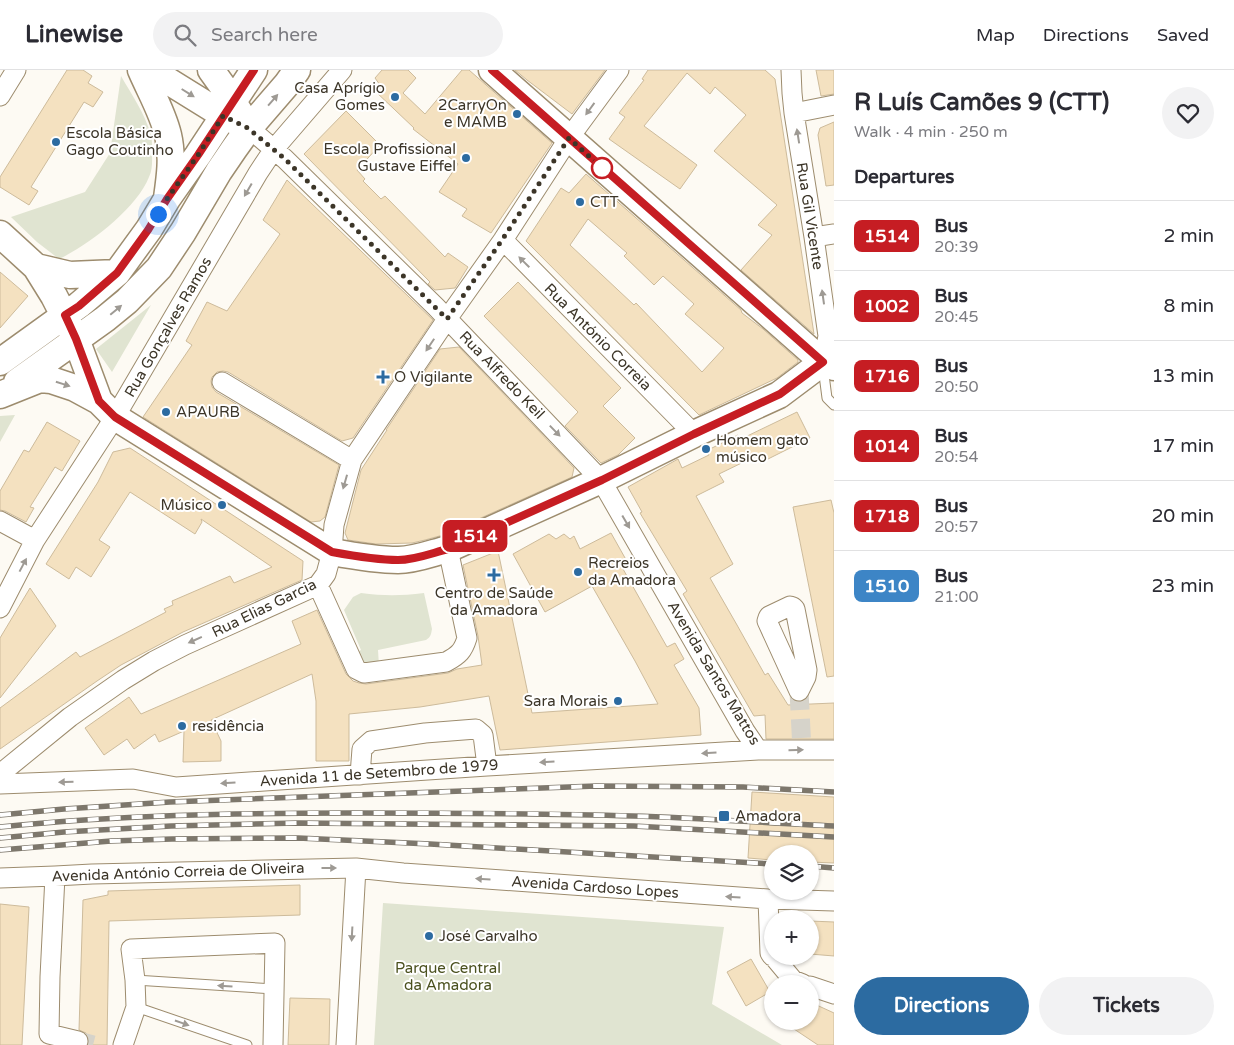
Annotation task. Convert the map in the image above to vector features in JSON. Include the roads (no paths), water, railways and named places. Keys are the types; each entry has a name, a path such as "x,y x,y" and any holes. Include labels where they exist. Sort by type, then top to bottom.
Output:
{"street":[{"path":"0,96 16,70"},
{"path":"141,70 162,116 168,135 171,162 167,199"},
{"path":"153,70 160,76 228,108 248,128"},
{"path":"211,70 228,108"},
{"path":"5,356 79,306 117,273 148,230 254,70"},
{"path":"0,394 105,319 159,268 248,128 297,70"},
{"name":"Rua Gonçalves Ramos","path":"0,608 107,409 274,149 342,70"},
{"path":"0,394 40,379 59,382 75,388 332,552 372,559 400,560 448,549 602,480 780,394 828,365 492,70"},
{"name":"Rua Elias Garcia","path":"0,774 70,717 154,661 184,645 318,586 326,574 332,552 334,525 352,460 569,138 619,70"},
{"name":"Rua Gil Vicente","path":"791,70 794,113 828,336 828,365"},
{"path":"794,113 834,105"},
{"name":"Rua Alfredo Keil","path":"248,128 285,159 447,319 602,480"},
{"path":"0,234 36,266 65,315 107,409"},
{"path":"814,237 834,234"},
{"name":"Rua António Correia","path":"502,240 694,434"},
{"path":"36,266 70,275 117,273"},
{"path":"222,382 352,460"},
{"name":"Avenida Santos Mattos","path":"602,480 745,731 758,750 834,750"},
{"path":"0,521 36,540"},
{"path":"318,586 356,669 364,673 446,662 457,656 464,648 467,638 448,549"},
{"path":"360,775 362,749 371,741 425,733 476,729 482,735 487,766"},
{"name":"Avenida 11 de Setembro de 1979","path":"0,784 133,779 176,787 758,750"},
{"path":"346,1045 356,868"},
{"name":"Avenida António Correia de Oliveira","path":"0,878 356,868"},
{"name":"Avenida Cardoso Lopes","path":"356,868 423,875 764,899"},
{"path":"55,876 49,1034 78,1041"},
{"name":"Avenida Cardoso Lopes","path":"801,900 834,901"},
{"path":"123,1045 136,1007 131,949 275,943 273,1045"},
{"path":"780,965 789,975"},
{"path":"819,989 834,994"}],"lane":[{"path":"828,365 827,398 834,405"},
{"path":"135,980 274,990"},
{"path":"136,1007 247,1045"}],"tunnel":[{"path":"799,691 802,750"},
{"path":"78,1041 93,1045"}],"railway":[{"path":"0,815 170,802 596,786 743,787 834,792"},
{"path":"0,827 176,815 352,813 598,815 834,826"},
{"path":"0,838 64,832 171,826 298,823 634,826 834,837"},
{"path":"0,850 111,841 298,838 764,864"},
{"path":"819,867 834,868"}],"place":[{"name":"Casa Aprígio Gomes","path":"395,97"},
{"name":"2CarryOn e MAMB","path":"517,114"},
{"name":"Escola Básica Gago Coutinho","path":"56,142"},
{"name":"Escola Profissional Gustave Eiffel","path":"466,158"},
{"name":"CTT","path":"580,202"},
{"name":"O Vigilante","path":"383,377"},
{"name":"APAURB","path":"166,412"},
{"name":"Homem gato músico","path":"706,449"},
{"name":"Músico","path":"222,505"},
{"name":"Recreios da Amadora","path":"578,572"},
{"name":"Centro de Saúde da Amadora","path":"494,575"},
{"name":"Sara Morais","path":"618,701"},
{"name":"residência","path":"182,726"},
{"name":"Amadora","path":"724,816"},
{"name":"José Carvalho","path":"429,936"}],"park label":[{"name":"Parque Central da Amadora","path":"448,976"}]}
